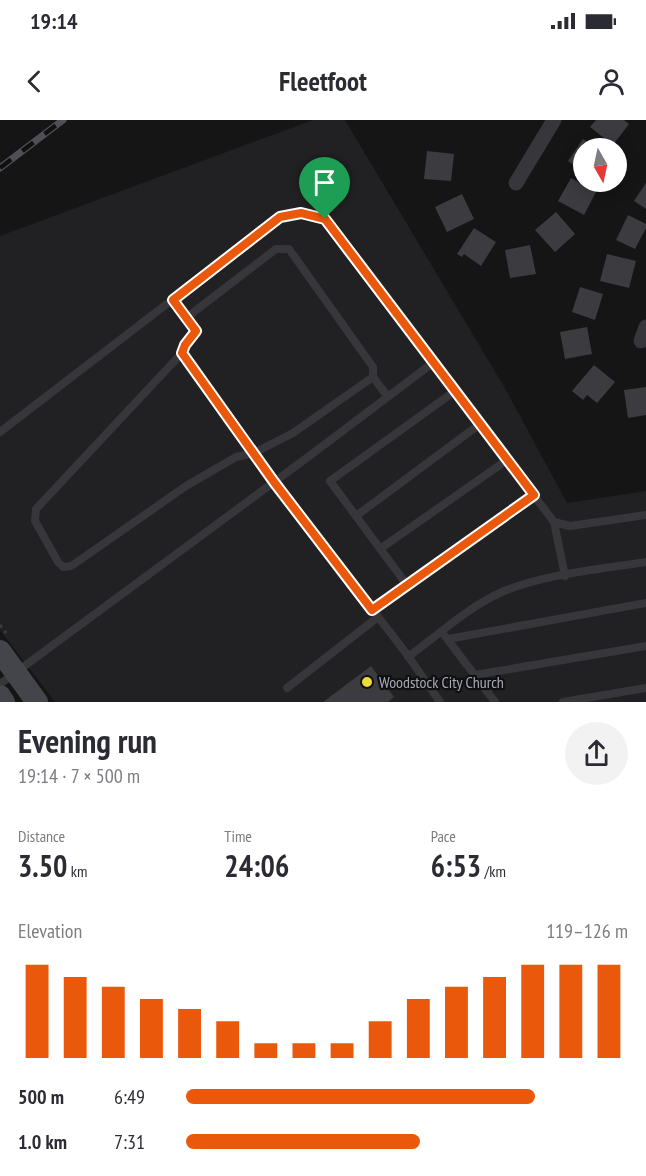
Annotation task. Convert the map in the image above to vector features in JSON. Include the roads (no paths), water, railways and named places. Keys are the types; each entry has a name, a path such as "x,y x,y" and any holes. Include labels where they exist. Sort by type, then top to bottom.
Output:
{"main road":[{"path":"0,651 8,679 37,702"},
{"path":"0,696 4,702"}],"street":[{"path":"516,183 554,120"}],"lane":[{"path":"0,432 280,217 301,213 325,219 554,522 565,576"},
{"path":"186,318 276,249 288,249 373,367 373,377 388,397"},
{"path":"173,300 196,331 182,353 36,509 36,521 63,567 71,566 186,486 236,457 254,453 292,433 373,377"},
{"path":"182,353 274,482 440,702"},
{"path":"8,679 434,362"},
{"path":"407,585 330,481 455,392"},
{"path":"356,516 480,423"},
{"path":"380,549 507,460"},
{"path":"372,610 534,495"},
{"path":"554,522 570,526 646,515"},
{"path":"408,657 468,612 502,592 538,581 646,562"},
{"path":"448,639 646,603"},
{"path":"287,688 378,617"},
{"path":"442,632 495,702"},
{"path":"475,675 646,645"},
{"path":"563,702 646,688"}],"railway":[{"path":"0,168 63,120"}],"place":[{"name":"Woodstock City Church","path":"367,682"}]}
